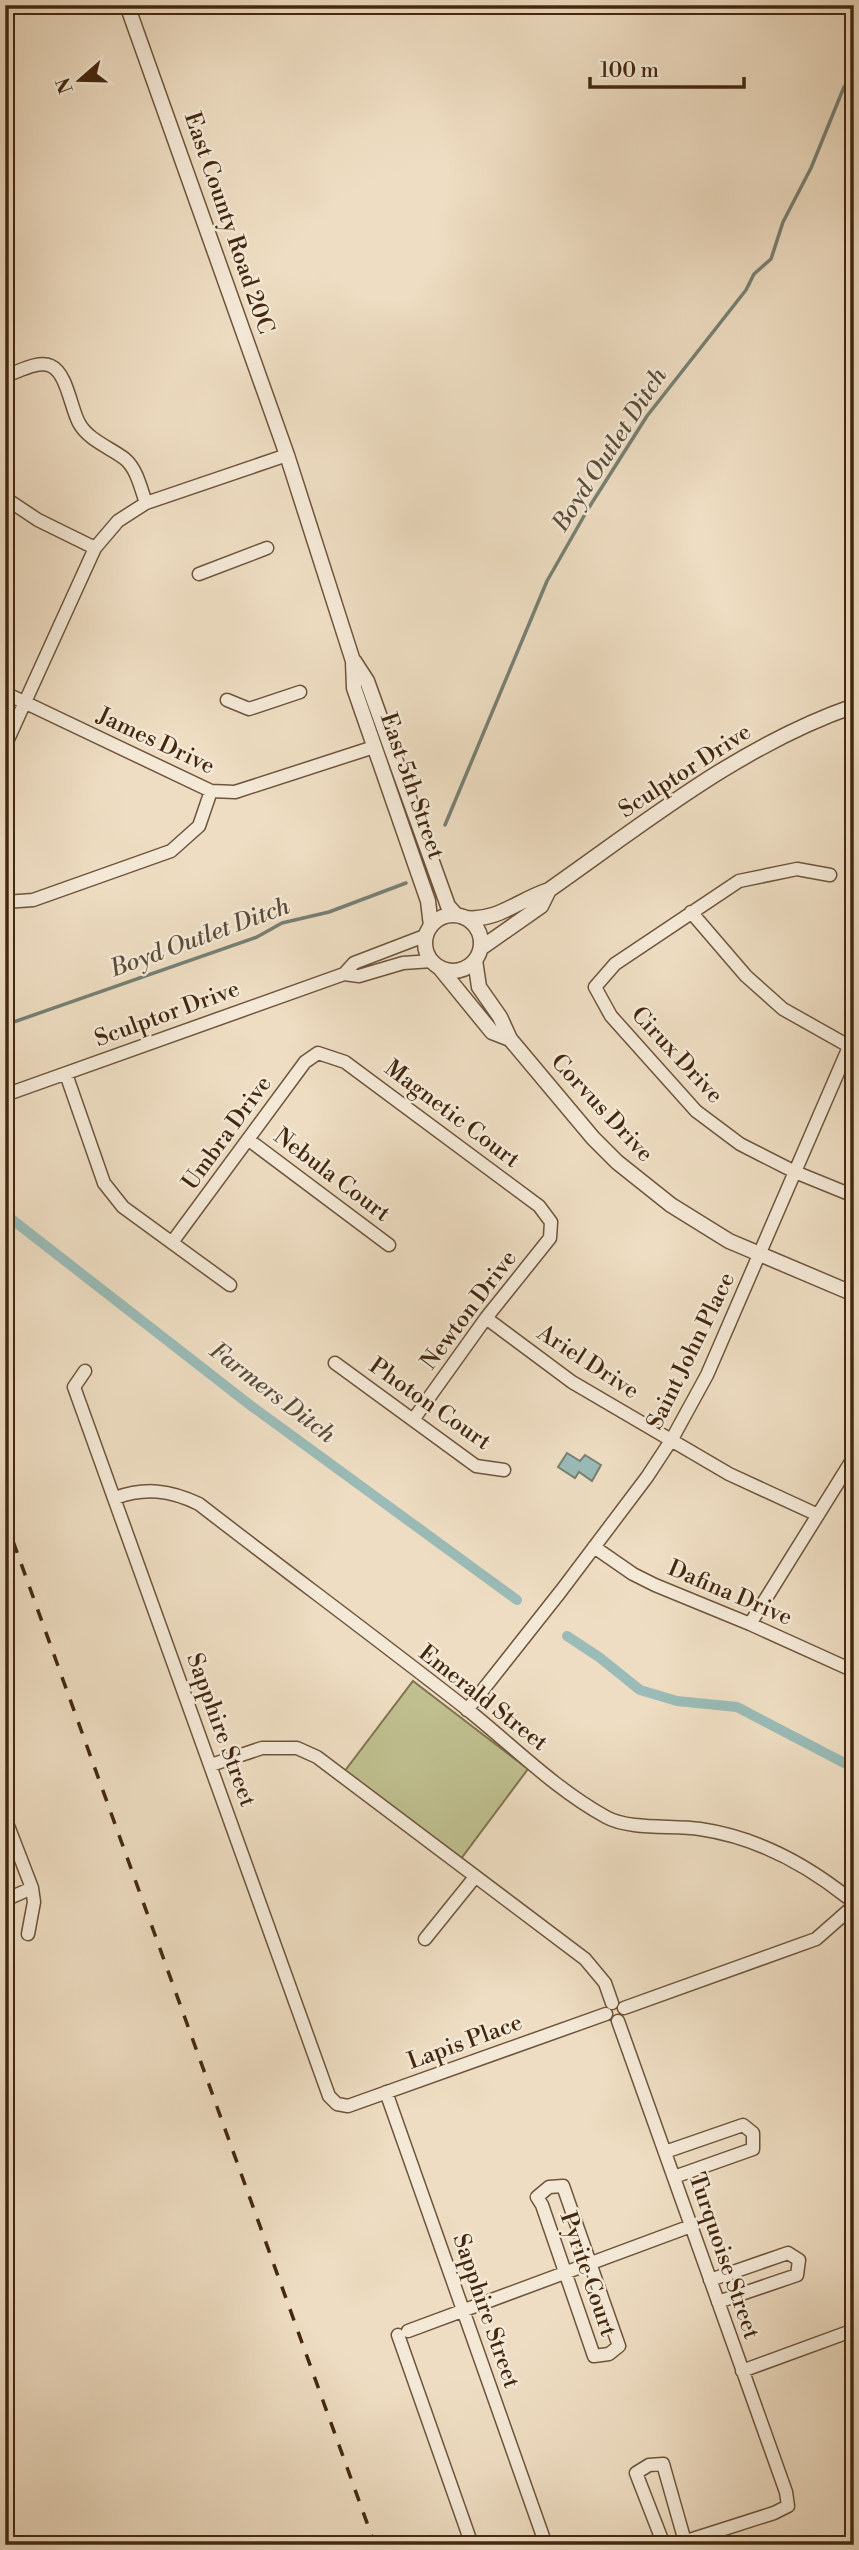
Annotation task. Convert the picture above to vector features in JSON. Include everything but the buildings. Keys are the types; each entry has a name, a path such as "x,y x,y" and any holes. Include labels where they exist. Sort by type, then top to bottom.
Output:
{"street":[{"name":"East County Road 20C","path":"127,5 287,455"},
{"path":"5,376 44,364 56,369 62,376 80,426 131,465 146,503"},
{"path":"5,746 96,548 118,521 146,503 287,455"},
{"name":"East 5th Street","path":"287,455 353,660 354,688 428,901 429,930"},
{"path":"5,498 38,520 96,548"},
{"path":"199,574 267,548"},
{"name":"East 5th Street","path":"353,660 367,681 449,906 461,916"},
{"path":"226,700 249,709 300,692"},
{"name":"James Drive","path":"5,693 211,791 235,792 374,747"},
{"name":"Sculptor Drive","path":"461,916 477,919 498,915 531,896 549,890 661,810 724,769 790,732 854,706"},
{"path":"5,902 33,900 171,852 199,825 211,791"},
{"path":"830,875 797,869 739,881 691,912 746,976 783,1009 851,1048"},
{"name":"Sculptor Drive","path":"478,954 541,906 549,890"},
{"name":"Cirux Drive","path":"691,912 615,964 595,986 611,1016 696,1111 740,1144 795,1172 854,1196"},
{"path":"461,916 478,930 478,954 462,969 446,970 435,964 427,953 429,930 438,920 461,916"},
{"name":"Sculptor Drive","path":"5,1095 344,974 355,963 429,930"},
{"name":"Corvus Drive","path":"478,954 480,987 500,1017 510,1040 593,1138 643,1185 699,1224 760,1256 854,1294"},
{"name":"Sculptor Drive","path":"344,974 359,976 404,963 435,964"},
{"name":"Corvus Drive","path":"435,964 492,1032 510,1040"},
{"name":"Saint John Place","path":"467,1710 594,1547 672,1439 707,1375 851,1048"},
{"name":"Umbra Drive","path":"173,1241 305,1062 318,1053"},
{"name":"Magnetic Court","path":"318,1053 345,1062 539,1206 551,1222"},
{"path":"65,1074 104,1183 123,1207 230,1285"},
{"name":"Nebula Court","path":"249,1140 389,1245"},
{"name":"Newton Drive","path":"413,1420 486,1318 550,1238 551,1222"},
{"name":"Ariel Drive","path":"486,1318 572,1382 750,1485 817,1516"},
{"name":"Photon Court","path":"335,1363 476,1466 504,1470"},
{"name":"Sapphire Street","path":"85,1371 74,1387 329,2096 337,2104"},
{"path":"750,1624 854,1457"},
{"name":"Emerald Street","path":"115,1498 135,1491 161,1491 181,1495 198,1504 467,1710 566,1791 609,1819 649,1826 699,1829 747,1839 791,1859 851,1903"},
{"name":"Dafina Drive","path":"594,1547 655,1585 854,1671"},
{"name":"Turquoise Street","path":"211,1765 262,1748 297,1748 317,1757 585,1959 605,1983 786,2492 788,2506 682,2543"},
{"path":"5,1818 32,1888 34,1902 28,1934"},
{"path":"425,1939 475,1877"},
{"path":"5,1900 32,1888"},
{"name":"Lapis Place","path":"337,2104 348,2106 816,1939 851,1903"},
{"name":"Sapphire Street","path":"386,2092 546,2545"},
{"path":"665,2152 743,2125 754,2133 753,2149 674,2177"},
{"name":"Pyrite Court","path":"563,2186 590,2264 619,2346 609,2354 594,2356 537,2197 549,2187 563,2186"},
{"path":"472,2545 403,2333 691,2226"},
{"path":"710,2280 788,2253 799,2260 797,2275 718,2302"},
{"path":"742,2371 854,2330"},
{"path":"664,2545 636,2473 649,2465 663,2464 682,2543"}],"green space":[{"path":"413,1681 528,1769 460,1860 344,1772"}],"water":[{"path":"567,1453 580,1461 585,1455 601,1465 592,1481 579,1472 575,1478 558,1467"}],"waterway":[{"name":"Boyd Outlet Ditch","path":"445,825 547,581 588,509 647,416 746,290 754,274 771,259 783,222 811,168 844,87 854,75"},
{"name":"Boyd Outlet Ditch","path":"5,1025 257,937 282,923 329,912 406,883"},
{"name":"Farmers Ditch","path":"5,1214 250,1405 517,1600"},
{"name":"Farmers Ditch","path":"567,1636 599,1657 640,1690 677,1701 737,1707 854,1768"}],"railway":[{"path":"5,1519 375,2545"}]}
